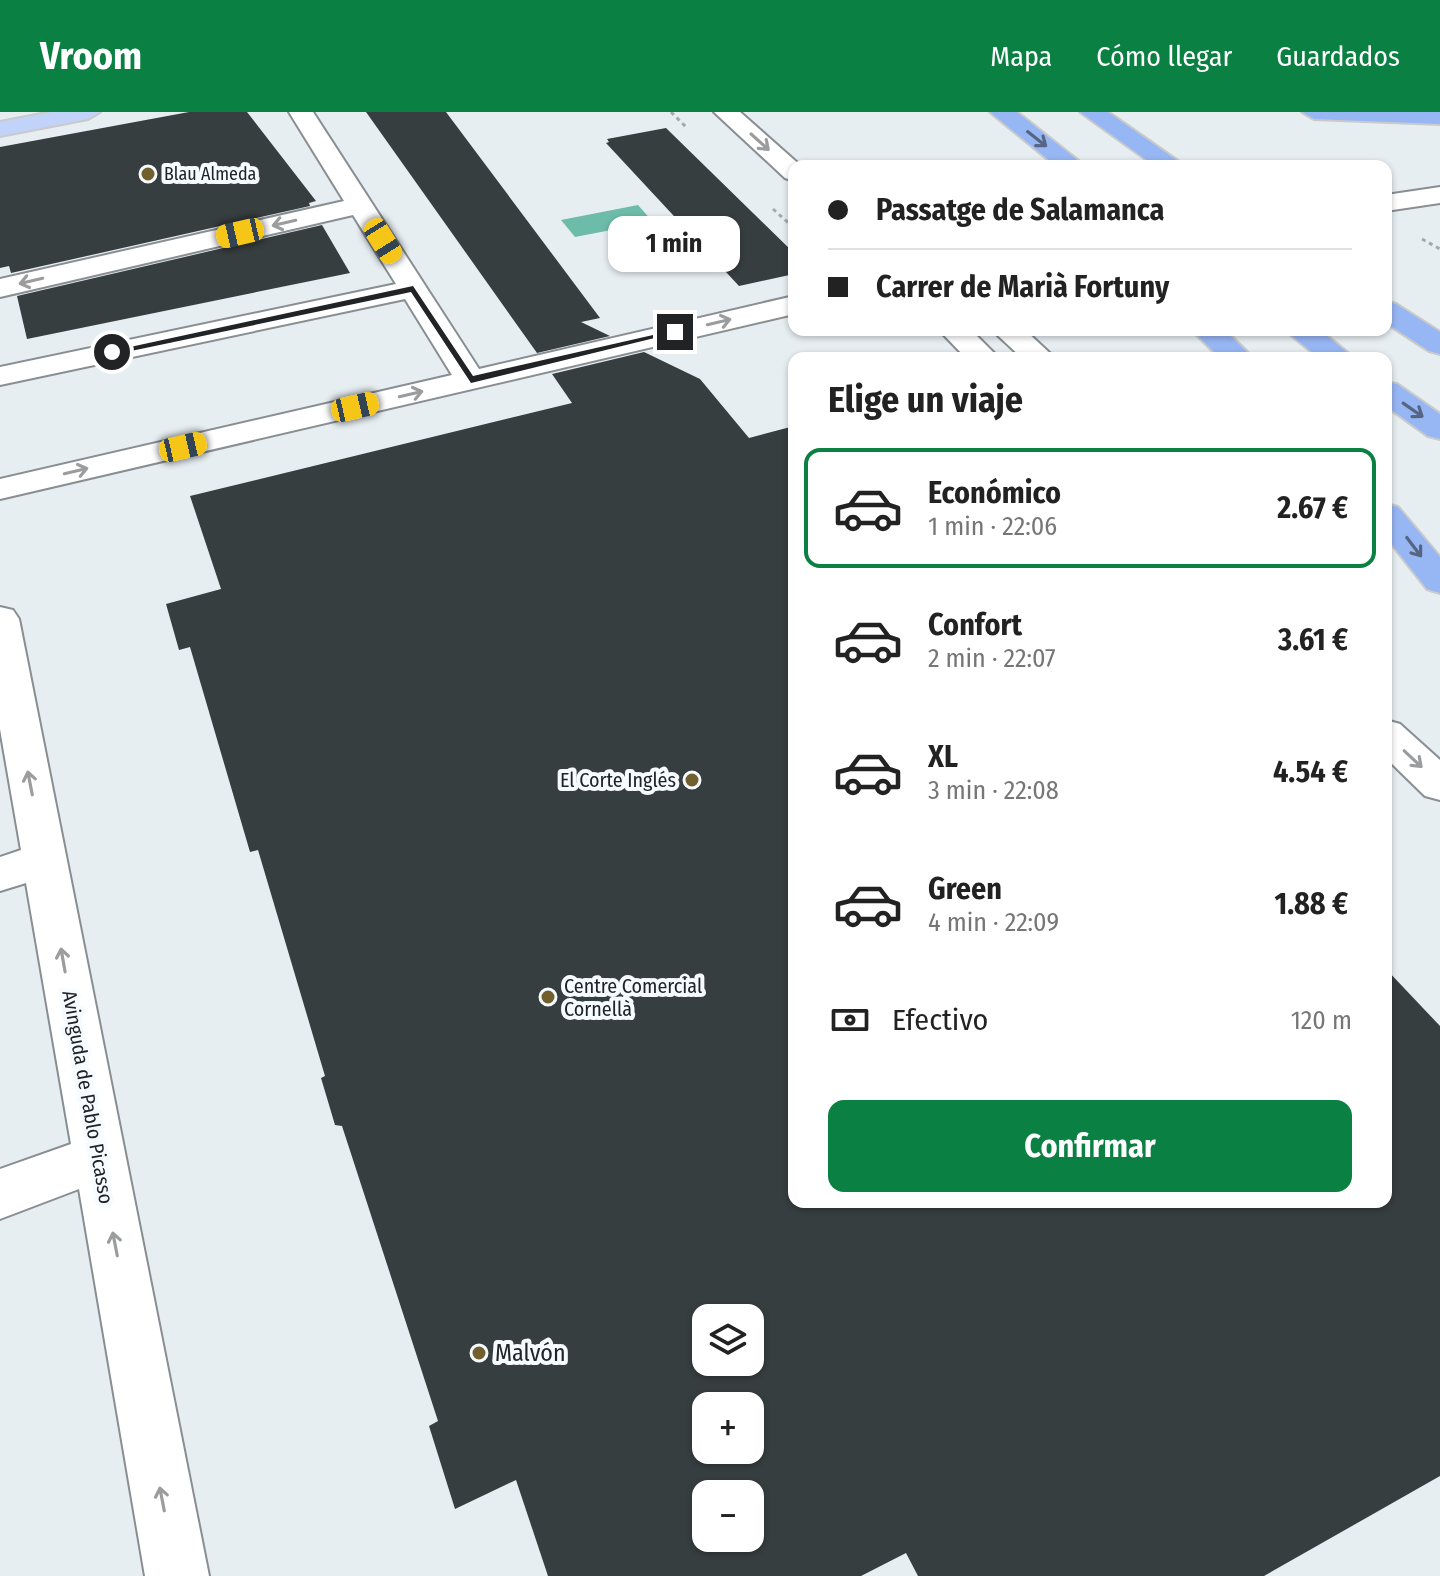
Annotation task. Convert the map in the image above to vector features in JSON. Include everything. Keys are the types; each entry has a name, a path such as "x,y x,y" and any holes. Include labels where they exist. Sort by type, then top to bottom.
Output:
{"highway":[{"path":"980,112 1029,160"},
{"path":"1002,112 1064,160"},
{"path":"1092,112 1163,160"},
{"path":"1314,112 1440,117"},
{"path":"1392,314 1440,345"},
{"path":"1214,336 1231,352"},
{"path":"1308,336 1331,352"},
{"path":"1392,395 1440,429"},
{"path":"1392,521 1440,581"}],"main road":[{"path":"0,129 88,112"}],"street":[{"path":"301,112 471,380"},
{"path":"726,112 788,168"},
{"path":"1392,202 1440,195"},
{"path":"0,288 360,205"},
{"path":"0,376 413,289"},
{"path":"0,489 788,306"},
{"path":"960,336 978,352"},
{"path":"1014,336 1033,352"},
{"name":"Avinguda de Pablo Picasso","path":"0,619 22,867 99,1158 177,1576"},
{"path":"1392,740 1440,785"},
{"path":"0,1194 99,1158"}],"shaded area":[{"path":"638,205 653,222 575,237 561,220"}],"building":[{"name":"Blau Almeda","path":"189,112 247,112 316,201 309,203 310,206 11,273 9,266 0,268 0,147"},
{"path":"366,112 446,112 600,318 581,322 610,336 537,353"},
{"path":"666,128 788,247 788,275 739,286 606,143 609,142 607,139"},
{"path":"322,225 350,273 27,339 17,296"},
{"name":"Centre Comercial Cornellà","path":"644,352 700,379 749,438 788,428 788,1208 1392,1208 1392,975 1440,1026 1440,1476 1264,1576 918,1576 906,1553 861,1576 548,1576 516,1480 455,1509 429,1426 438,1421 342,1126 335,1125 321,1078 325,1076 258,850 250,852 190,647 179,650 166,604 221,589 190,496 572,403 552,374"}],"place":[{"name":"Blau Almeda","path":"148,174"},
{"name":"El Corte Inglés","path":"692,780"},
{"name":"Centre Comercial Cornellà","path":"548,997"},
{"name":"Malvón","path":"479,1353"}],"route":[{"path":"112,352 413,289 471,380 675,332"}]}
